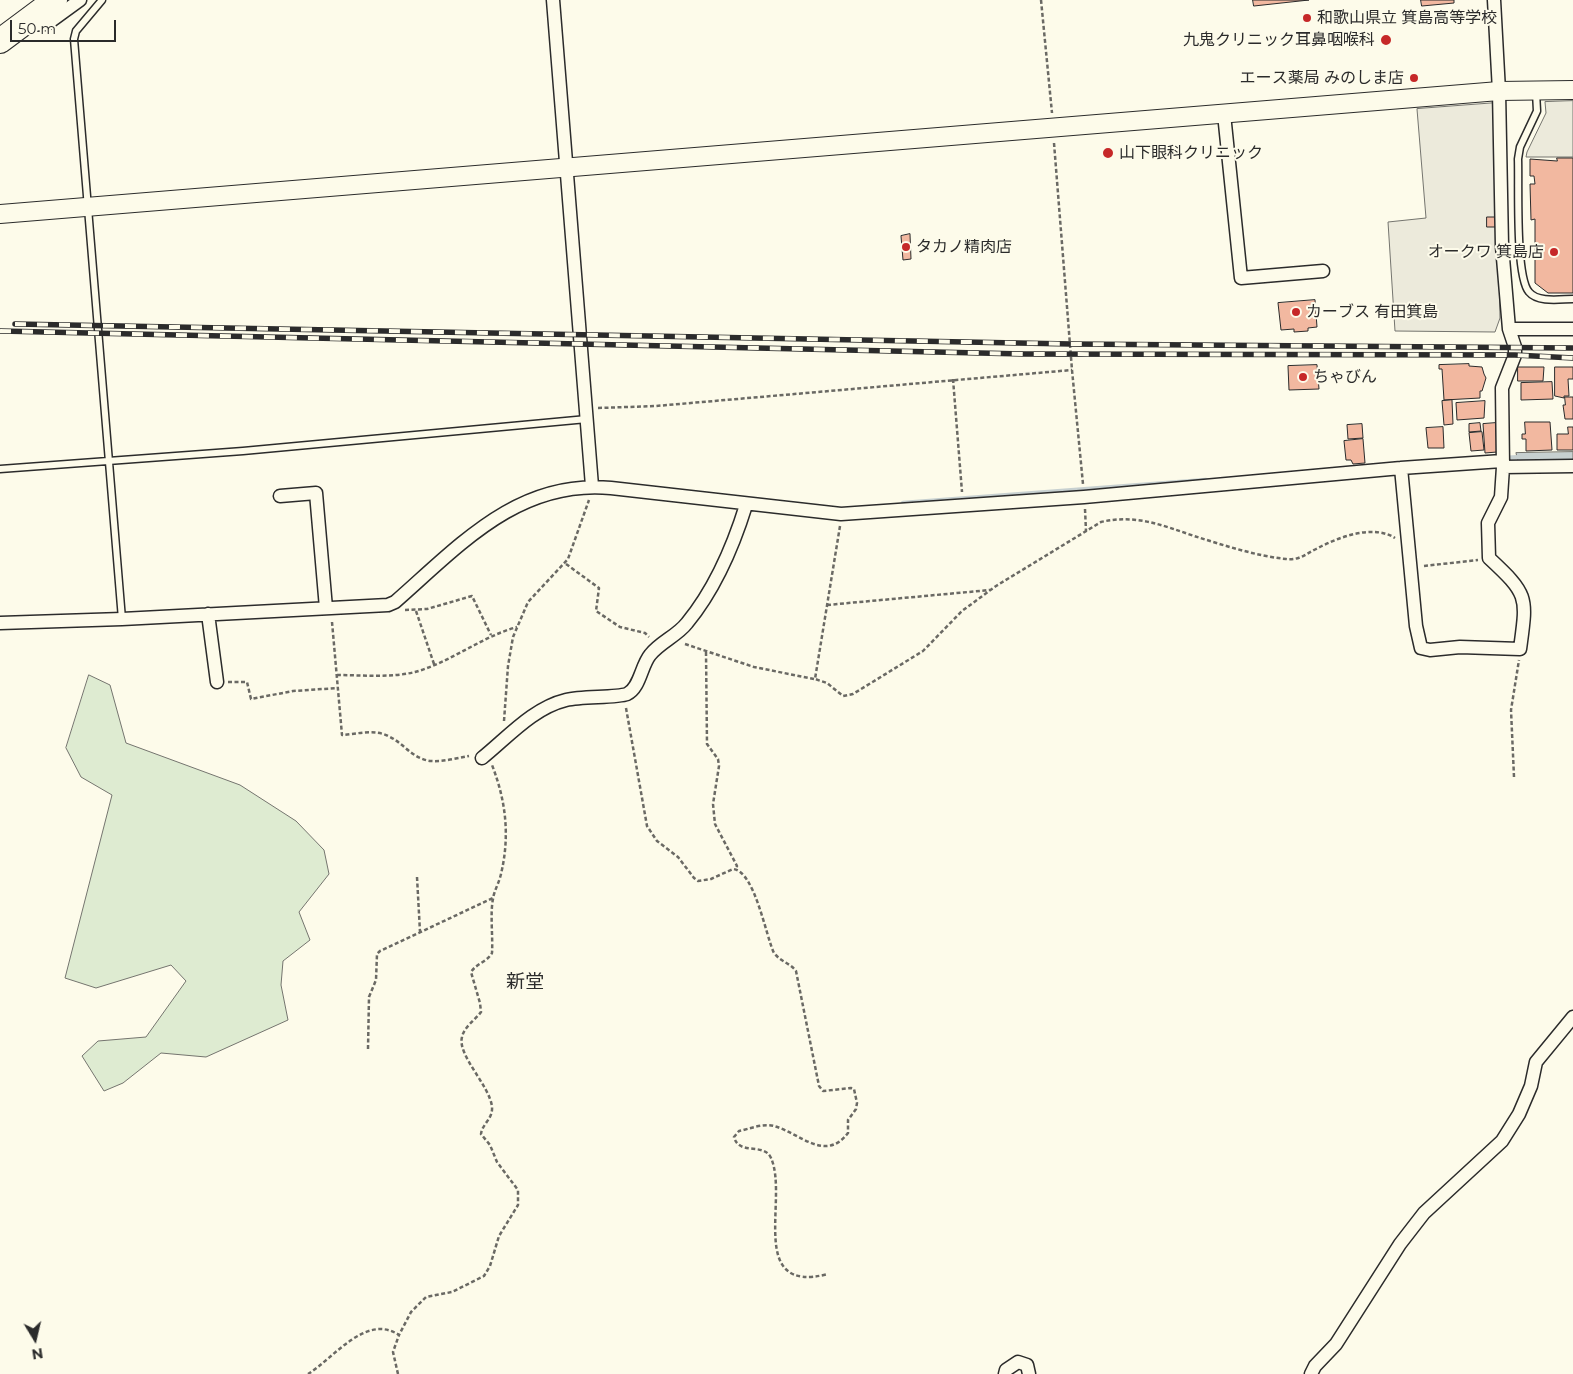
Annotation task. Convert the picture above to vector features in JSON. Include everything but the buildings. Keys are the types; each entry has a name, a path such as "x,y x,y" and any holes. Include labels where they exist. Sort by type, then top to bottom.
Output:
{"highway":[{"path":"0,41 55,0"}],"street":[{"path":"21,26 47,24 80,0"},
{"path":"553,0 592,486"},
{"path":"1401,468 1416,626 1421,648 1430,650 1460,647 1520,649 1525,605 1520,590 1489,558 1488,523 1501,497 1503,464 1502,388 1515,355 1515,347 1510,329 1502,246 1499,91 1494,0"},
{"path":"0,214 1499,91 1573,90"},
{"path":"1224,114 1241,278 1323,271"},
{"path":"1510,329 1573,329"},
{"path":"0,623 122,619 391,604 458,544 501,515 552,491 592,486 746,505 841,514 1084,497 1401,468 1503,464 1573,466"},
{"path":"280,496 316,493 329,608"},
{"path":"484,756 504,738 556,704 582,698 626,694 637,682 645,662 660,645 675,635 690,619 729,555 746,505"},
{"path":"208,614 217,682"},
{"path":"1311,1374 1315,1366 1336,1344 1400,1244 1424,1213 1502,1141 1519,1114 1531,1086 1536,1062 1573,1017"},
{"path":"1005,1374 1006,1370 1018,1362 1027,1365 1029,1374"}],"lane":[{"path":"102,0 76,31 74,40 122,619"},
{"path":"1536,90 1538,111 1520,147 1518,159 1520,251 1524,283 1529,292 1537,297 1573,299"},
{"path":"0,468 109,461 586,414"}],"path":[{"path":"1041,0 1086,531"},
{"path":"586,414 953,379 1072,370"},
{"path":"953,379 963,506"},
{"path":"504,738 508,666 517,627 528,602 565,564 578,534 592,486"},
{"path":"815,679 841,514"},
{"path":"675,635 682,643 706,652 754,667 827,683 838,694 843,696 853,694 923,651 962,612 991,590 1101,522 1111,519 1138,519 1231,546 1291,560 1305,556 1328,543 1368,532 1388,534 1410,549"},
{"path":"1411,568 1489,558"},
{"path":"565,564 599,588 596,611 620,627 645,633 660,645"},
{"path":"827,605 991,590"},
{"path":"391,604 396,609 416,611 472,596 491,635"},
{"path":"329,608 342,735 384,734 412,754 430,761 484,756 502,790 506,820 504,863 493,898 492,953 489,958 478,964 471,972 472,982 480,1003 480,1012 464,1032 462,1041 465,1053 492,1104 491,1117 481,1134 490,1145 497,1162 518,1190 518,1205 497,1241 490,1266 484,1276 452,1292 426,1297 411,1312 393,1346 398,1374"},
{"path":"416,611 434,664"},
{"path":"337,676 413,672 456,654 491,635 517,627"},
{"path":"1514,777 1511,710 1520,649"},
{"path":"706,652 708,744 718,759 719,766 714,804 715,824 737,866 736,870"},
{"path":"217,682 247,682 251,698 292,691 338,688"},
{"path":"626,694 641,798 647,826 652,834 678,857 698,881 711,879 736,870"},
{"path":"736,870 740,872 756,897 774,953 778,959 792,965 796,971 819,1086 823,1091 828,1092 851,1088 856,1094 856,1109 848,1120 848,1133 837,1143 817,1146 791,1132 772,1125 739,1131 734,1137 736,1143 741,1146 766,1152 770,1156 776,1183 774,1228 781,1264 791,1273 804,1276 828,1274"},
{"path":"417,878 420,932"},
{"path":"368,1048 369,997 377,975 377,954 493,898"},
{"path":"308,1374 352,1340 372,1329 383,1327 399,1335"}],"green space":[{"path":"89,675 110,685 126,743 240,785 296,821 324,850 329,874 299,912 310,940 283,961 281,985 288,1020 206,1057 161,1053 123,1083 104,1091 82,1056 98,1041 146,1037 186,981 171,965 96,988 65,978 112,795 81,777 66,748"}],"shaded area":[{"path":"1573,101 1573,157 1526,157 1546,113 1545,102"},
{"path":"1496,103 1500,318 1495,332 1395,331 1388,222 1426,218 1417,109"},
{"path":"1573,452 1573,460 1518,461 1516,453"}],"waterway":[{"path":"1503,458 1523,457"},
{"path":"903,503 1206,480"}],"railway":[{"path":"15,324 1071,344 1573,348"},
{"path":"0,331 1024,354 1515,355 1573,358"}],"place":[{"name":"和歌山県立 箕島高等学校","path":"1307,18"},
{"name":"九鬼クリニック耳鼻咽喉科","path":"1386,40"},
{"name":"エース薬局 みのしま店","path":"1414,78"},
{"name":"山下眼科クリニック","path":"1108,153"},
{"name":"タカノ精肉店","path":"906,247"},
{"name":"オークワ 箕島店","path":"1554,252"},
{"name":"カーブス 有田箕島","path":"1296,312"},
{"name":"ちゃびん","path":"1303,377"}],"district":[{"name":"新堂","path":"525,982"}]}
